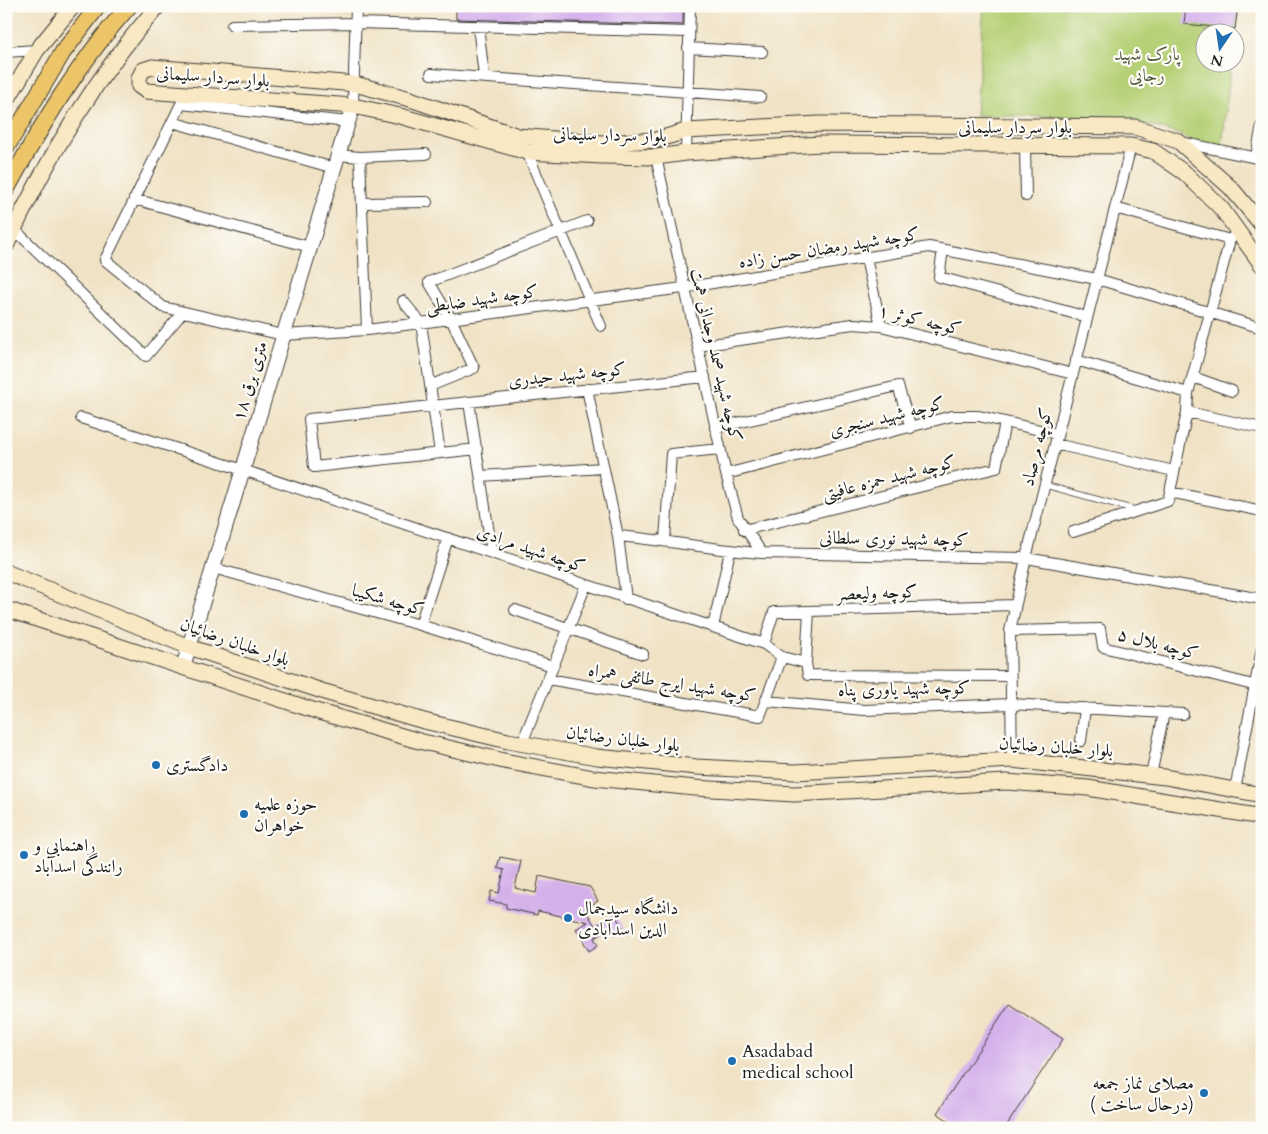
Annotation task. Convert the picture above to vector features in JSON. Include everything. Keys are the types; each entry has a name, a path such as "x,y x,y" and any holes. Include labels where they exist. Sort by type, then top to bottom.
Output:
{"main road":[{"path":"6,102 37,50 73,6"},
{"path":"6,148 63,52 98,6"},
{"path":"6,190 35,138 78,69 129,6"},
{"path":"6,246 54,153 85,101 122,48 158,6"},
{"name":"بلوار سردار سلیمانی","path":"1262,224 1230,188 1178,142 1134,127 819,124 686,131 656,140 602,143 518,136 410,99 355,84 152,68 143,70 139,78 139,86 146,91 353,106 400,116 527,152 656,157 686,153 820,144 1130,146 1153,151 1185,173 1221,208 1234,235 1262,264"},
{"path":"1130,146 1134,127"},
{"path":"656,140 656,157"},
{"name":"بلوار خلبان رضائیان","path":"6,572 189,647 424,721 522,743 597,757 795,772 1012,760 1151,775 1262,795"},
{"path":"6,609 183,668 418,742 594,778 695,788 794,794 1013,783 1088,788 1262,818"},
{"path":"1012,760 1013,783"}],"street":[{"path":"353,106 356,6"},
{"path":"686,153 690,6"},
{"path":"232,25 356,23 689,32"},
{"path":"478,26 484,76"},
{"path":"688,48 762,52"},
{"path":"6,52 37,50"},
{"path":"431,74 688,90 760,97"},
{"path":"310,247 134,200 181,104 348,122"},
{"name":"۱۸ متری برق","path":"183,668 353,106"},
{"path":"172,122 336,161 360,157 426,154"},
{"path":"1178,142 1259,158 1262,125"},
{"path":"1025,146 1026,196"},
{"name":"کوچه مرصاد","path":"1012,760 1010,632 1015,605 1130,146"},
{"path":"527,152 592,300 601,326"},
{"path":"360,157 367,330"},
{"name":"کوچه شهید صمد وجدانی همت","path":"656,157 683,288 698,346 726,474 738,518 744,530 762,553"},
{"name":"کوچه شهید ضابطی","path":"134,200 105,260 164,307 284,336 367,330 683,288"},
{"path":"362,203 427,202"},
{"path":"1115,208 1234,235 1188,393 1187,412 1169,497"},
{"path":"430,386 474,368 451,319 429,282 587,221"},
{"path":"14,229 146,356 183,312"},
{"name":"کوچه شهید رمضان حسن زاده","path":"683,288 929,247 1097,279 1262,328"},
{"path":"943,250 939,277 1087,317"},
{"path":"866,258 881,326"},
{"path":"403,301 421,323 440,453 476,449"},
{"name":"کوچه کوثر ۱","path":"698,346 853,324 881,326 1073,374"},
{"path":"1076,360 1188,393"},
{"name":"کوچه شهید حیدری","path":"440,453 314,467 309,419 705,377"},
{"path":"1192,377 1232,391"},
{"path":"715,428 898,386 911,428"},
{"path":"587,389 602,468 618,536 626,599"},
{"path":"469,402 492,553"},
{"path":"1187,412 1262,428"},
{"name":"کوچه شهید سنجری","path":"726,474 952,416 979,416 1005,422 1056,439 1174,471"},
{"name":"کوچه شهید مرادی","path":"81,418 448,538 626,599 713,626 764,644 782,657 806,662"},
{"name":"کوچه شهید حمزه عافیتی","path":"744,530 996,468 1005,422"},
{"path":"665,540 671,454 720,449"},
{"path":"481,476 602,468"},
{"path":"1073,532 1169,497 1262,512"},
{"name":"کوچه شهید نوری سلطانی","path":"618,536 665,540 730,551 762,553 1026,558 1262,599"},
{"path":"420,625 448,538"},
{"path":"713,626 730,551"},
{"name":"کوچه شکیبا","path":"213,568 420,625 553,666"},
{"path":"522,743 586,585"},
{"name":"کوچه ولیعصر","path":"764,644 774,612 1015,605"},
{"path":"515,610 643,654"},
{"path":"809,611 806,662 808,676 1010,676"},
{"name":"کوچه بلال ۵","path":"1010,632 1100,629 1103,648 1253,685"},
{"path":"1235,790 1253,685 1262,648"},
{"name":"کوچه شهید ایرج طائفی همراه","path":"548,679 760,716 782,657"},
{"name":"کوچه شهید یاوری پناه","path":"766,701 864,710 1012,704 1183,714"},
{"path":"1081,741 1085,708"},
{"path":"1151,775 1164,713"}],"lane":[{"path":"1044,485 1136,510"}],"green space":[{"name":"پارک شهید رجایی","path":"984,6 1238,6 1236,22 1196,22 1196,72 1230,72 1221,156 1176,133 1128,119 976,115"}],"building":[{"path":"456,6 683,6 683,25 456,19"},
{"path":"1186,6 1238,6 1236,22 1196,22 1196,25 1184,24"},
{"path":"500,857 521,861 515,888 536,893 539,876 590,887 598,901 585,909 595,926 615,915 624,930 615,935 611,928 594,938 598,945 589,951 576,929 588,922 538,911 537,915 506,908 506,904 489,901 491,891 499,893 504,870 497,868"},
{"path":"1009,1004 1063,1039 1005,1128 959,1128 937,1113"}],"place":[{"name":"دادگستری","path":"156,765"},
{"name":"حوزه علمیه خواهران","path":"244,814"},
{"name":"راهنمایی و رانندگی اسدآباد","path":"24,855"},
{"name":"دانشگاه سیدجمال الدین اسدآبادی","path":"568,918"},
{"name":"Asadabad medical school","path":"732,1061"},
{"name":"مصلای نماز جمعه ( درحال ساخت)","path":"1204,1093"}]}
